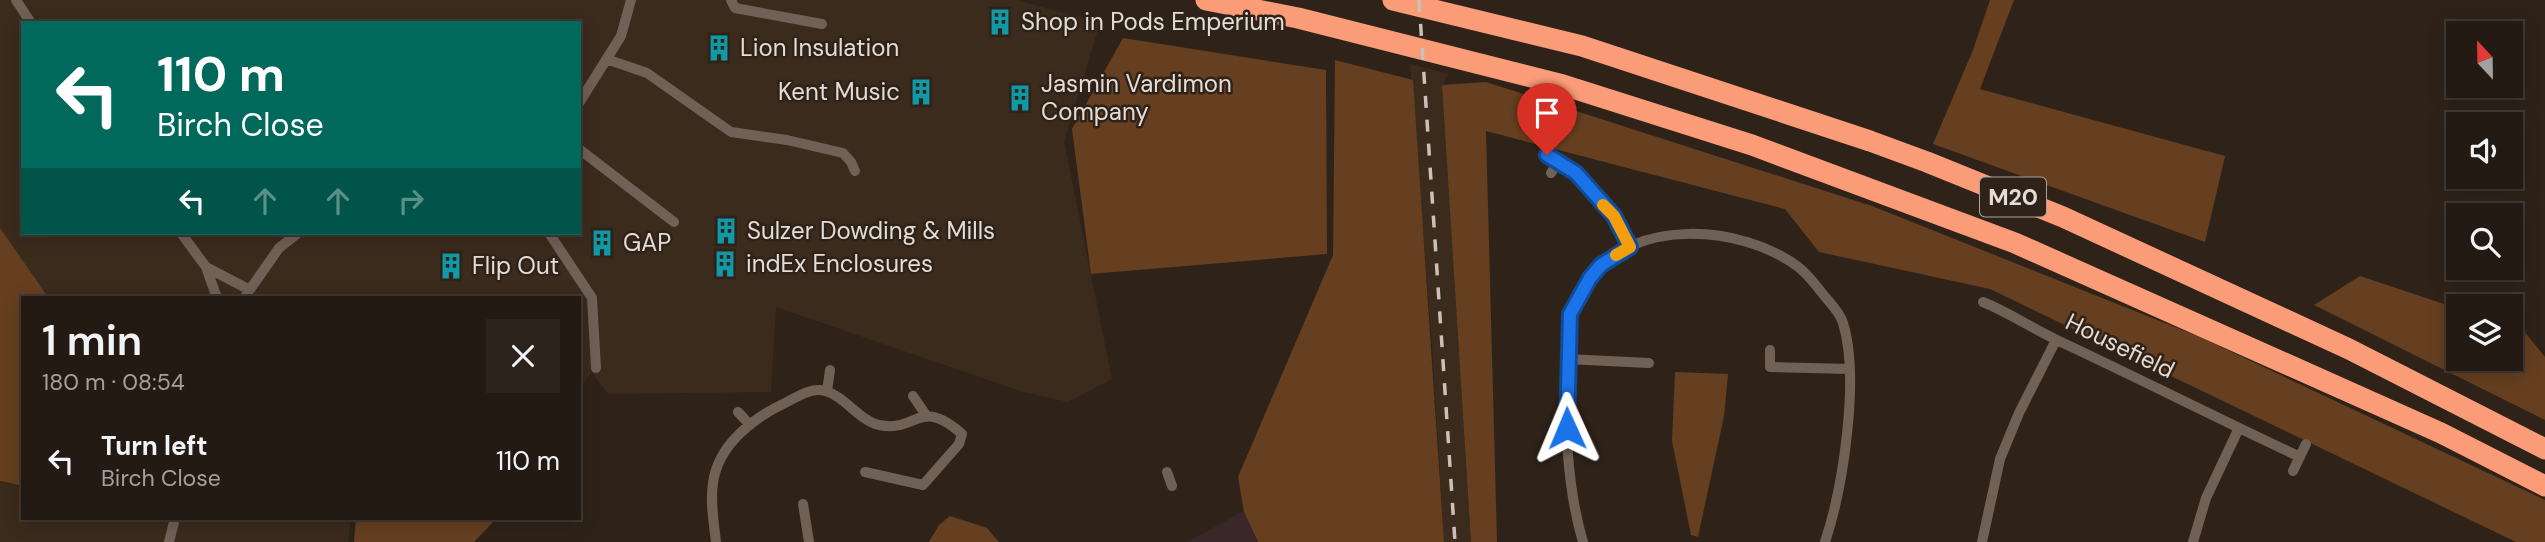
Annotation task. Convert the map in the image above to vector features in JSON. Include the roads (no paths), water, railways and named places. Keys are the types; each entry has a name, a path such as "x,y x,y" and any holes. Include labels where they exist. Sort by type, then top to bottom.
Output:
{"highway":[{"name":"M20","path":"1206,0 1298,18 1563,85 1752,145 2015,243 2441,433 2545,486"},
{"name":"M20","path":"1393,0 1582,46 1927,162 2063,217 2349,349 2545,449"}],"street":[{"path":"16,0 30,21"},
{"path":"581,100 609,60 621,36 631,0"},
{"path":"731,0 735,8 821,24"},
{"path":"609,60 647,73 731,132 787,139 843,153 855,171"},
{"path":"581,151 674,222"},
{"path":"1547,155 1576,173 1614,216 1630,247"},
{"path":"1551,173 1559,161"},
{"path":"1583,542 1577,523 1567,447 1570,314 1580,294 1601,265 1630,247 1664,236 1710,234 1746,243 1789,260 1811,279 1843,321 1850,369 1842,475 1825,542"},
{"path":"182,235 206,267 216,296"},
{"path":"206,267 246,293 279,248 295,235"},
{"path":"551,235 593,298 596,368"},
{"name":"Housefield","path":"1983,302 2014,314 2056,340 2105,361 2300,457"},
{"path":"1982,542 2000,459 2019,413 2056,340"},
{"path":"1770,350 1770,367 1850,369"},
{"path":"1567,359 1649,363"},
{"path":"827,391 830,370"},
{"path":"716,542 712,509 713,480 730,444 767,411 805,393 827,391 877,425 897,426 926,415 937,416 962,433 958,444 923,485 865,472"},
{"path":"913,396 926,415"},
{"path":"738,412 750,425"},
{"path":"2193,542 2206,498 2239,428"},
{"path":"2293,471 2306,444"},
{"path":"1167,472 1172,486"},
{"path":"803,504 809,542"},
{"path":"169,542 174,520"}],"railway":[{"path":"1419,0 1455,542"}],"place":[{"name":"Shop in Pods Emperium","path":"1000,22"},
{"name":"Lion Insulation","path":"719,48"},
{"name":"Kent Music","path":"921,92"},
{"name":"Jasmin Vardimon Company","path":"1020,98"},
{"name":"Sulzer Dowding & Mills","path":"726,231"},
{"name":"GAP","path":"602,243"},
{"name":"indEx Enclosures","path":"725,264"},
{"name":"Flip Out","path":"451,266"}]}
